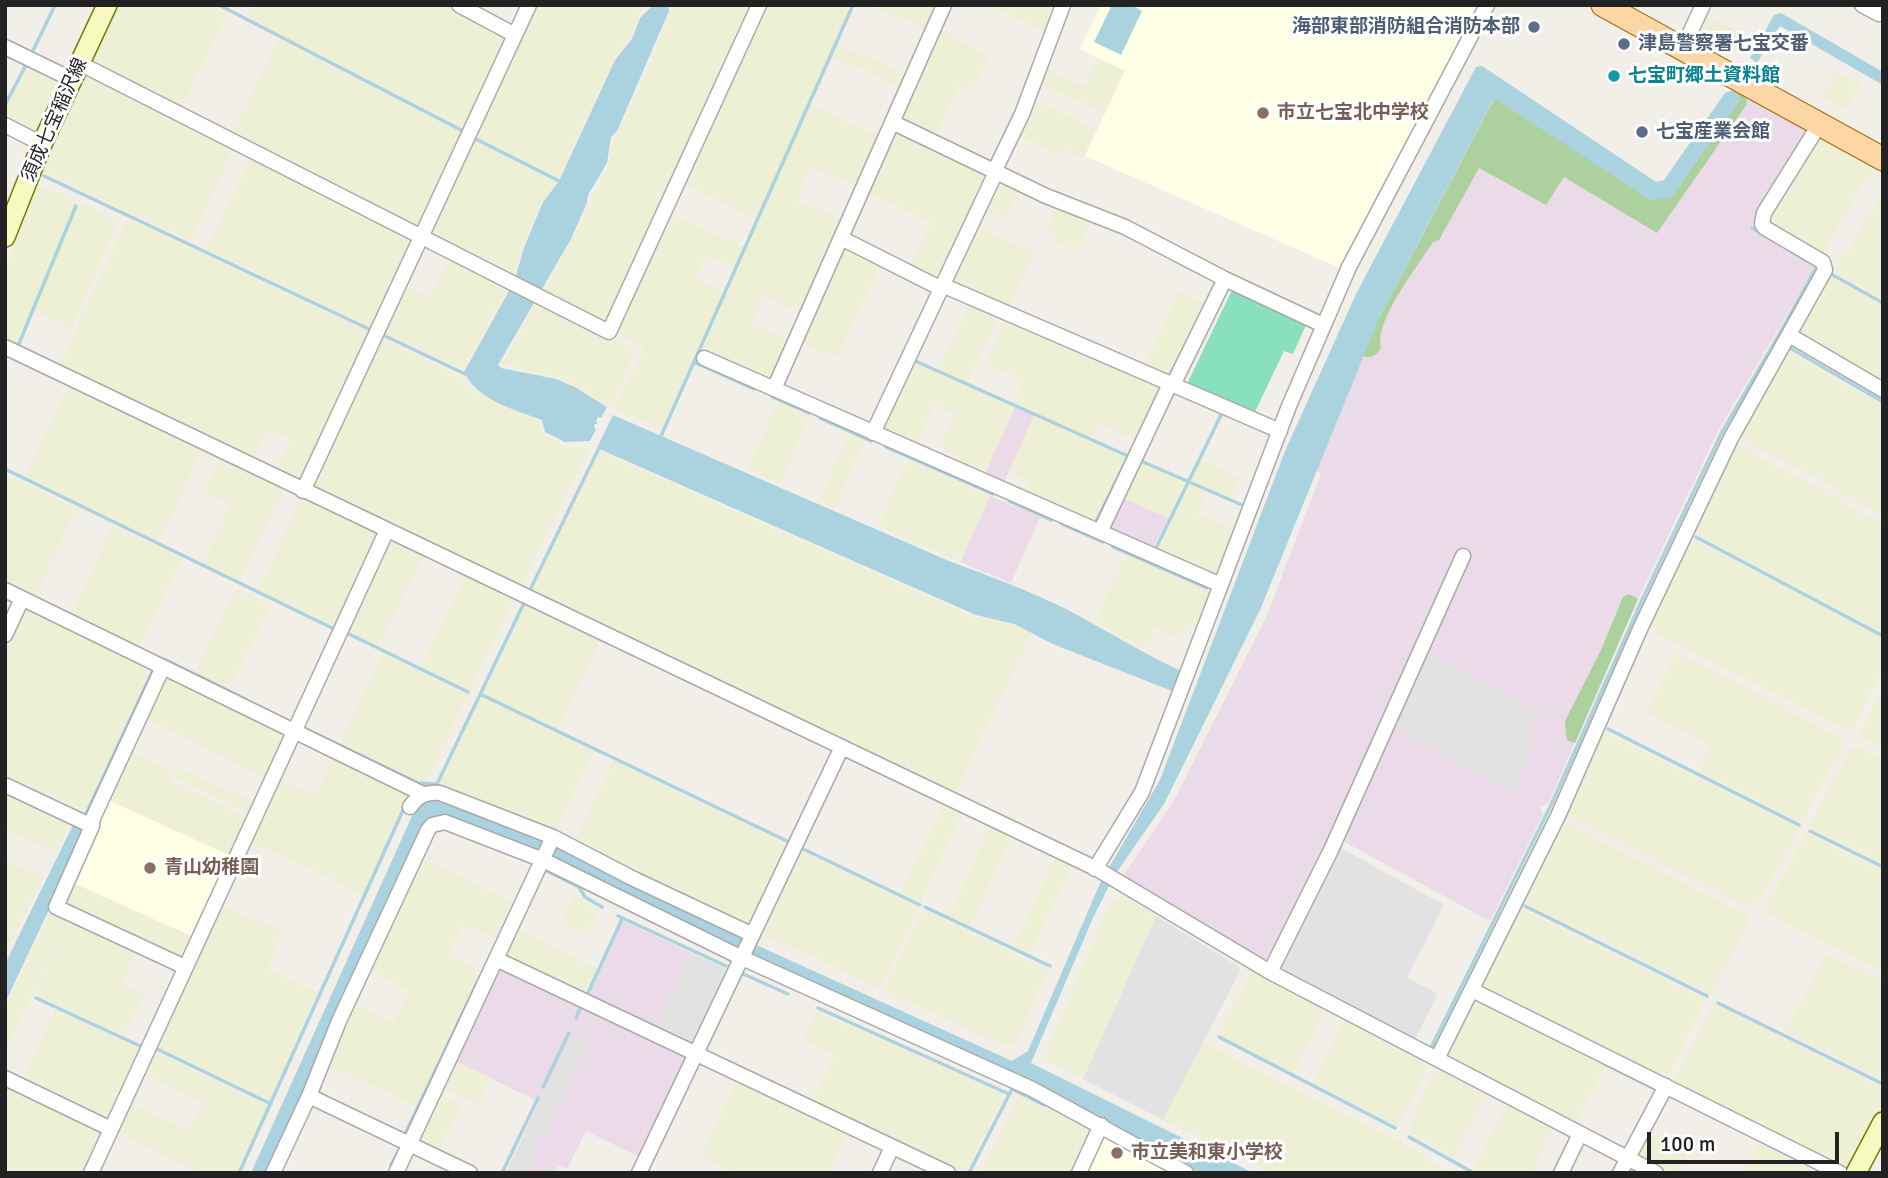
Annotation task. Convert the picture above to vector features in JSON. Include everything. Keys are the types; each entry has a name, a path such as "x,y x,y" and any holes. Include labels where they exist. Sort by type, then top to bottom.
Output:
{"main road":[{"name":"須成七宝稲沢線","path":"5,237 42,144 107,5"},
{"path":"1603,5 1883,159"},
{"path":"1630,5 1883,144"},
{"path":"1856,1173 1883,1122"}],"street":[{"path":"458,5 515,35"},
{"path":"303,491 529,5"},
{"path":"5,47 77,72 421,237 609,332 759,5"},
{"path":"774,389 944,5"},
{"path":"873,433 1022,114 1063,5"},
{"path":"1104,873 1142,792 1280,431 1349,267 1487,5"},
{"path":"1688,37 1703,5"},
{"path":"1862,5 1881,12"},
{"path":"892,122 1046,195 1125,227 1225,279 1324,325"},
{"path":"5,124 42,144"},
{"path":"1437,1059 1558,816 1640,629 1731,438 1825,270 1824,262 1765,228 1762,218 1819,125"},
{"path":"841,238 941,287 1280,431"},
{"path":"1100,532 1225,279"},
{"path":"1789,335 1883,390"},
{"path":"5,347 1104,873 1270,972 1656,1173"},
{"path":"704,358 1221,585"},
{"path":"90,1173 387,530"},
{"path":"1270,972 1331,850 1463,556"},
{"path":"5,590 423,794"},
{"path":"5,635 22,599"},
{"path":"163,667 93,818 92,826 56,907 185,967"},
{"path":"639,1173 842,747"},
{"path":"5,785 92,826"},
{"path":"410,807 415,799 423,794 440,793 553,839 750,936"},
{"path":"273,1173 309,1096 339,1021 432,825 445,822 543,859 741,956 1032,1089 1186,1173"},
{"path":"396,1173 553,839"},
{"path":"496,959 948,1173"},
{"path":"1472,990 1840,1173"},
{"path":"5,1078 111,1129"},
{"path":"1620,1173 1666,1086"},
{"path":"309,1096 470,1173"},
{"path":"1079,1173 1101,1125"},
{"path":"1561,1173 1580,1134"},
{"path":"880,1173 892,1146"}],"shaded area":[{"path":"119,5 212,5 228,13 181,110 92,64"},
{"path":"253,5 454,5 508,37 465,130 246,18"},
{"path":"534,5 650,5 640,12 629,39 614,59 558,179 474,136"},
{"path":"669,5 752,5 610,324 541,294 552,278 609,166 613,141 652,61 670,11"},
{"path":"762,5 851,5 756,219 680,183"},
{"path":"870,5 937,5 926,29"},
{"path":"989,5 1058,5 1049,35"},
{"name":"市立七宝北中学校","path":"1101,5 1479,5 1377,195 1342,269 1085,156 1125,71 1080,49"},
{"path":"1705,14 1753,40 1745,55 1697,29"},
{"path":"941,30 990,56 973,91 960,85 935,137 902,120"},
{"path":"279,39 464,133 419,229 232,137"},
{"path":"838,44 907,75 901,87 832,57"},
{"path":"1097,59 1124,71 1104,113 1035,82 1041,66 1084,86"},
{"path":"29,61 62,77 34,133 5,118 5,108"},
{"path":"88,71 235,145 190,241 43,172"},
{"path":"1837,71 1861,84 1846,111 1822,98"},
{"path":"1737,92 1810,133 1751,228 1815,267 1719,429 1638,599 1548,804 1540,806 1543,814 1490,921 1341,840 1329,844 1268,961 1263,963 1123,876 1173,802 1266,618 1321,474 1316,470 1365,348 1495,97 1650,200 1739,102"},
{"path":"1030,97 1095,128 1082,159 1060,148 1056,155 1015,134"},
{"path":"810,105 880,136 858,187 811,167 797,200 844,220 803,313 763,296 751,324 791,341 775,379 769,380 702,350"},
{"path":"897,129 986,172 988,179 942,277 937,279 911,266 930,223 869,194"},
{"path":"1818,137 1873,167 1821,257 1768,226 1768,216"},
{"path":"473,139 556,182 538,211 521,249 513,281 429,234"},
{"path":"252,153 414,240 373,329 207,249"},
{"path":"1004,181 1019,189 1004,220 983,210 996,184"},
{"path":"37,183 76,202 17,347 5,342 5,267"},
{"path":"1883,192 1883,299 1835,272"},
{"path":"79,203 115,220 117,224 72,328 35,310"},
{"path":"1058,205 1092,219 1076,252 1054,241 1058,233 1047,228"},
{"path":"666,211 743,247 734,268 706,256 696,279 723,292 662,429 614,410 644,347 617,333 613,326"},
{"path":"127,218 372,333 302,482 274,473 290,440 267,429 251,462 58,368"},
{"path":"976,225 1034,253 1007,309 950,285"},
{"path":"846,247 881,265 837,358 803,343"},
{"path":"451,256 509,285 463,370 383,333 405,286 431,298"},
{"path":"1827,274 1883,306 1883,385 1798,336 1797,329"},
{"path":"1178,292 1208,305 1174,375 1165,378 1143,367"},
{"path":"537,300 628,346 633,357 610,406 576,386 556,378 502,364"},
{"path":"969,304 998,317 967,383 939,370"},
{"path":"1006,321 1160,388 1135,440 1100,423 1092,439 1013,403 1022,381 985,364"},
{"path":"381,338 463,377 482,396 539,421 543,435 567,447 589,447 519,590 316,488 314,482"},
{"path":"1787,350 1883,406 1883,515 1741,438 1739,433"},
{"path":"914,362 1015,407 983,477 956,465 960,456 941,447 955,415 934,406 916,447 883,430"},
{"path":"70,384 203,447 159,542 25,477"},
{"path":"778,402 810,416 780,483 747,469"},
{"path":"1015,407 1034,416 1003,485 983,477"},
{"path":"1034,416 1126,457 1093,525 1023,494 1029,482 1009,472"},
{"path":"849,433 865,440 835,508 819,501"},
{"path":"1739,445 1883,524 1883,633 1692,532 1732,448"},
{"path":"600,451 972,616 1013,625 1031,633 954,797 529,595"},
{"path":"225,457 285,486 239,581 203,563 231,505 203,491 218,462"},
{"path":"908,459 990,496 960,562 878,526"},
{"path":"1200,460 1240,478 1230,500 1190,481"},
{"path":"1139,461 1185,482 1168,518 1122,497"},
{"path":"5,474 77,509 33,599 5,585"},
{"path":"1189,484 1206,491 1197,512 1237,530 1220,576 1212,578 1156,552"},
{"path":"303,495 380,531 336,628 258,590"},
{"path":"990,496 1040,517 1011,583 960,562"},
{"path":"1122,497 1168,518 1153,548 1109,529"},
{"path":"113,525 183,559 138,651 69,617"},
{"path":"1690,537 1883,638 1883,672 1853,728 1843,729 1651,630 1650,623"},
{"path":"394,538 425,553 378,646 346,631 387,541"},
{"path":"1126,555 1214,593 1199,629 1187,624 1180,639 1155,627 1144,648 1094,622"},
{"path":"466,573 516,597 470,691 420,667"},
{"path":"237,588 272,606 229,690 195,673"},
{"path":"526,602 601,639 557,729 482,694"},
{"path":"22,604 152,664 86,812 5,775 5,640"},
{"path":"1427,652 1541,714 1530,733 1534,748 1511,791 1393,728"},
{"path":"1676,652 1840,737 1844,745 1802,822 1699,771 1711,745 1650,714 1649,706"},
{"path":"384,653 468,695 426,781 417,781 340,743"},
{"path":"167,673 286,734 265,777 143,718"},
{"path":"1883,688 1883,749 1865,740 1860,731"},
{"path":"481,696 594,751 556,832 438,787"},
{"path":"1602,731 1799,828 1759,903 1749,907 1568,816 1566,809"},
{"path":"1859,747 1883,759 1883,864 1808,827 1851,748"},
{"path":"128,750 166,769 174,782 247,817 229,855 106,799"},
{"path":"334,755 410,791 364,895 251,842 280,780 315,796"},
{"path":"613,760 790,846 752,925 746,928 636,875 575,841"},
{"path":"172,764 254,802 249,812 178,780"},
{"path":"5,789 71,820 56,852 5,828"},
{"name":"青山幼稚園","path":"106,799 229,855 191,936 71,882"},
{"path":"944,802 964,812 920,903 900,894"},
{"path":"1566,823 1747,914 1749,921 1710,995 1522,901 1559,825"},
{"path":"991,825 1013,835 970,926 948,916"},
{"path":"1806,832 1883,871 1883,973 1768,915 1766,907"},
{"path":"1337,846 1444,905 1407,978 1438,994 1414,1041 1278,969"},
{"path":"796,849 919,907 879,988 758,932"},
{"path":"1055,857 1073,865 1030,955 1013,947"},
{"path":"5,859 43,877 5,956"},
{"path":"422,859 513,901 495,939 464,924 449,955 481,971 416,1107 327,1064 354,1004 393,1023 409,991 369,971"},
{"path":"71,882 191,936 179,962 62,902"},
{"path":"575,894 599,910 588,934 562,921"},
{"path":"1123,895 1156,916 1083,1079 1043,1059 1110,903"},
{"path":"223,905 284,933 268,968 318,992 269,1102 156,1046"},
{"path":"1518,907 1707,1000 1667,1077 1659,1079 1483,990 1481,984"},
{"path":"53,908 70,916 5,1054 5,1007"},
{"path":"923,909 1049,970 1016,1042 1000,1044 885,991"},
{"path":"1156,916 1238,966 1240,971 1163,1120 1083,1079"},
{"path":"71,917 137,949 121,983 145,995 124,1037 36,995"},
{"path":"623,921 726,969 689,1048 587,999"},
{"path":"515,929 597,968 583,996 504,959"},
{"path":"691,953 726,969 689,1048 654,1031"},
{"path":"1827,954 1883,981 1883,1080 1784,1032"},
{"path":"500,964 685,1057 639,1157 586,1131 567,1169 558,1165 554,1173 506,1173 539,1102 451,1059"},
{"path":"1255,973 1325,1010 1293,1073 1218,1035 1250,974"},
{"path":"1475,1000 1606,1066 1575,1126 1448,1061 1446,1055 1472,1001"},
{"path":"1714,1003 1883,1088 1883,1102 1849,1165 1840,1168 1677,1087 1674,1080"},
{"path":"55,1009 139,1049 107,1118 102,1121 21,1082"},
{"path":"817,1012 1005,1094 964,1173 811,1101 834,1056 803,1041"},
{"path":"1345,1020 1424,1062 1427,1069 1397,1127 1313,1084"},
{"path":"571,1033 589,1042 526,1173 506,1173"},
{"path":"1203,1042 1396,1139 1449,1173 1273,1173 1163,1120"},
{"path":"155,1051 268,1105 236,1173 200,1173 116,1131 130,1102 190,1131 203,1103 144,1074"},
{"path":"451,1059 491,1079 478,1104 440,1086"},
{"path":"1441,1071 1485,1094 1453,1158 1411,1134 1408,1129 1434,1074"},
{"path":"5,1081 101,1128 104,1133 86,1173 5,1173"},
{"path":"736,1081 848,1133 829,1173 739,1173 701,1156"},
{"path":"437,1093 461,1105 440,1149 418,1138"},
{"path":"1019,1096 1044,1109 1047,1104 1095,1129 1074,1173 981,1173"},
{"path":"1508,1102 1553,1126 1530,1173 1480,1173 1473,1169"},
{"path":"1646,1132 1687,1153 1677,1173 1641,1156 1638,1148"},
{"name":"市立美和東小学校","path":"1103,1133 1175,1173 1084,1173"},
{"path":"1758,1143 1804,1166 1801,1173 1743,1173"}],"green space":[{"path":"1737,92 1746,97 1747,104 1657,233 1564,177 1546,205 1479,168 1439,240 1433,242 1390,309 1384,323 1381,348 1373,356 1362,356 1380,316 1495,97 1650,200 1739,102"},
{"path":"1232,290 1306,325 1293,354 1284,351 1254,414 1187,384"},
{"path":"1629,594 1638,599 1575,743 1568,741 1565,721 1601,650 1623,597"}],"water":[{"path":"653,5 668,5 669,11 617,131 611,137 607,163 588,195 571,239 498,365 501,368 556,379 575,387 607,407 596,421 598,424 595,424 596,429 590,441 565,442 545,432 542,420 487,397 470,382 464,372 515,280 523,250 543,202 559,181 615,60 632,39 640,18"},
{"path":"1112,5 1131,5 1142,11 1121,55 1094,42"},
{"path":"1781,13 1883,72 1883,85 1780,26 1757,63 1750,58 1774,15"},
{"path":"1482,66 1656,182 1664,180 1725,93 1733,90 1737,92 1739,102 1671,198 1650,200 1494,98 1380,316 1260,610 1164,804 1114,876 1093,918 1031,1063 1253,1173 1199,1173 1036,1085 729,946 530,849 441,816 433,817 425,824 266,1173 251,1173 412,816 421,804 440,798 544,837 752,943 1012,1061 1028,1051 1101,881 1160,780 1285,451 1357,292 1476,67"},
{"path":"613,415 1068,610 1181,671 1172,691 1055,645 1014,624 976,615 597,448"},
{"path":"73,825 86,831 5,1003 5,964"}],"waterway":[{"path":"31,55 55,5"},
{"path":"219,5 463,131"},
{"path":"661,436 853,5"},
{"path":"5,105 27,63"},
{"path":"474,138 559,181"},
{"path":"44,176 371,330"},
{"path":"18,346 76,206"},
{"path":"1752,228 1761,233"},
{"path":"1776,340 1817,266 1813,264"},
{"path":"1831,274 1883,303"},
{"path":"383,335 465,374 470,373"},
{"path":"1432,1046 1551,805 1642,600 1722,432 1776,340 1778,341"},
{"path":"1790,348 1883,402"},
{"path":"913,360 1128,456"},
{"path":"694,362 754,389"},
{"path":"772,397 809,413"},
{"path":"1156,548 1222,413"},
{"path":"820,418 871,441"},
{"path":"886,447 993,494"},
{"path":"529,592 599,448"},
{"path":"1096,522 1129,455"},
{"path":"1141,461 1242,505"},
{"path":"5,469 332,628"},
{"path":"1009,501 1051,520"},
{"path":"1062,524 1103,542"},
{"path":"1696,537 1883,636"},
{"path":"1113,547 1207,588"},
{"path":"304,728 418,783 437,784 524,603"},
{"path":"347,633 468,692"},
{"path":"164,659 247,700"},
{"path":"83,815 85,816 154,668"},
{"path":"480,694 791,843"},
{"path":"1608,729 1799,825"},
{"path":"239,1173 404,808"},
{"path":"1810,831 1883,867"},
{"path":"799,847 920,905"},
{"path":"543,869 579,887 585,897 602,907"},
{"path":"1525,906 1707,996"},
{"path":"925,907 1050,966"},
{"path":"618,916 726,966"},
{"path":"587,995 622,919"},
{"path":"741,973 788,994"},
{"path":"405,1134 478,981"},
{"path":"36,998 140,1046"},
{"path":"1718,1003 1883,1084"},
{"path":"576,1018 582,1004"},
{"path":"818,1008 1009,1094"},
{"path":"543,1087 569,1033"},
{"path":"1219,1037 1395,1128"},
{"path":"157,1049 271,1104"},
{"path":"1603,1063 1655,1089"},
{"path":"969,1173 1012,1089 1044,1103"},
{"path":"502,1173 538,1098"},
{"path":"1409,1137 1474,1173"},
{"path":"391,1165 399,1150"}],"place":[{"name":"海部東部消防組合消防本部","path":"1534,27"},
{"name":"津島警察署七宝交番","path":"1624,44"},
{"name":"七宝町郷土資料館","path":"1614,76"},
{"name":"市立七宝北中学校","path":"1263,113"},
{"name":"七宝産業会館","path":"1642,132"},
{"name":"青山幼稚園","path":"150,868"},
{"name":"市立美和東小学校","path":"1117,1153"}]}
